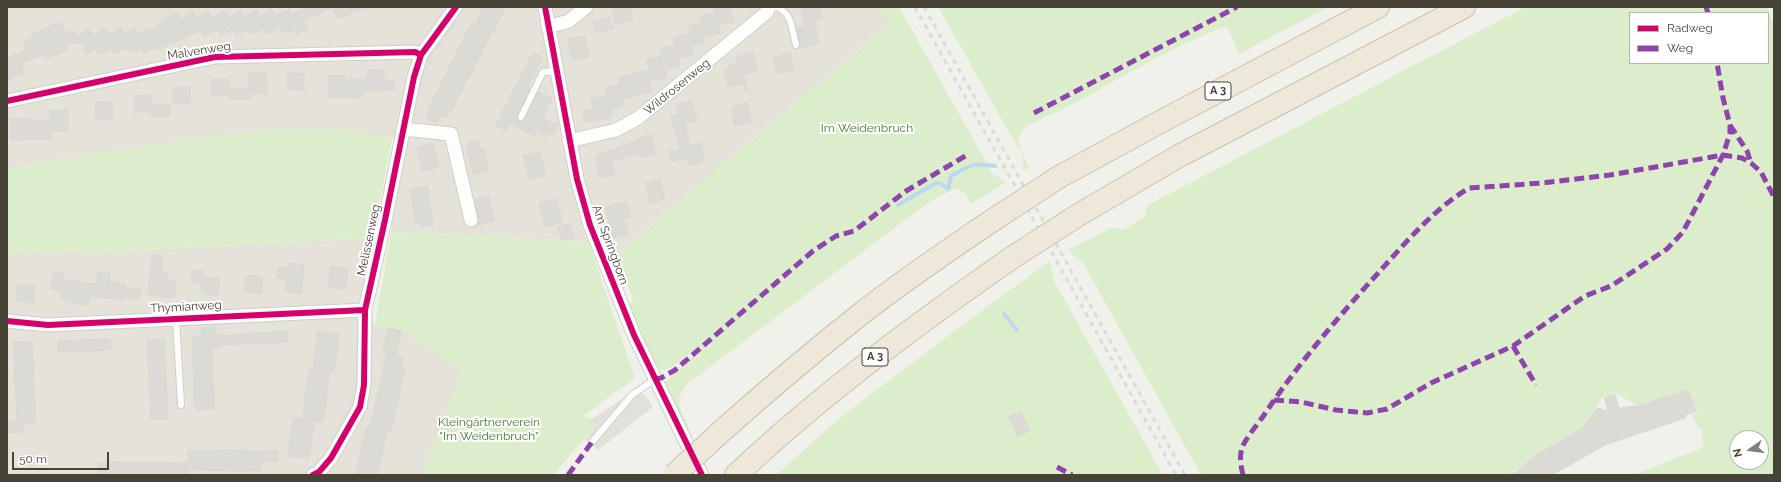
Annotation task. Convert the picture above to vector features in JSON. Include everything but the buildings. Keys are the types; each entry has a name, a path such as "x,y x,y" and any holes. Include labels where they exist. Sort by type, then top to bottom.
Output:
{"highway":[{"name":"A 3","path":"674,475 791,371 863,313 993,220 1059,177 1378,7"},
{"name":"A 3","path":"740,471 817,404 887,347 947,303 1080,214 1179,156 1464,7"}],"street":[{"name":"Melissenweg","path":"313,475 319,472 332,458 360,407 364,385 365,310 414,77 421,55 456,7"},
{"name":"Am Springborn","path":"545,7 577,179 598,249 634,336 702,475"},
{"path":"548,26 569,21 586,7"},
{"name":"Wildrosenweg","path":"569,141 616,130 638,118 766,13 769,7"},
{"name":"Malvenweg","path":"7,101 215,57 415,52 421,55"},
{"path":"403,129 451,134 471,220"},
{"name":"Thymianweg","path":"7,321 48,325 365,310"}],"lane":[{"path":"776,7 783,9 789,16 796,45"},
{"path":"521,117 543,72 556,71"},
{"path":"176,319 181,405"},
{"path":"592,442 632,395 655,379"}],"shaded area":[{"path":"7,7 879,7 889,24 616,255 588,241 391,232 405,141 340,129 111,151 7,169"},
{"path":"463,9 464,15 435,57 426,75 421,95 415,99 424,67 430,55"},
{"path":"373,238 361,306 375,325 401,330 462,370 422,475 7,475 7,253 144,250"},
{"path":"358,353 356,395 354,404 350,415 337,437 336,431 351,399 353,359"},
{"path":"636,390 645,395 653,407 598,450 585,439 597,424 590,420"}],"green space":[{"name":"Im Weidenbruch","path":"879,7 899,7 993,174 1006,182 971,204 965,193 956,189 929,202 686,385 682,391 679,401 688,425 685,428 664,383 697,353 694,350 673,366 665,370 655,367 628,306 633,300 616,255 889,24"},
{"path":"938,7 1328,7 1239,54 1227,26 1205,34 1163,54 1061,110 1028,125 1019,136 1021,150 1029,167 1024,171 1022,155"},
{"path":"1525,7 1766,7 1768,12 1629,12 1629,64 1769,64 1769,13 1774,24 1774,475 1633,475 1704,447 1701,437 1703,434 1701,428 1697,426 1692,414 1697,412 1690,389 1636,405 1615,393 1603,397 1580,429 1534,455 1510,475 1201,475 1083,263 1068,250 1112,227 1124,230 1145,216 1148,205"},
{"path":"270,129 340,129 392,138 373,238 144,250 7,253 7,169 111,151"},
{"name":"Kleingärtnerverein \"Im Weidenbruch\"","path":"391,232 588,241 635,378 583,416 598,423 553,475 422,475 461,370 401,330 375,325"},
{"path":"1050,261 1054,281 1163,475 776,475 841,417"}],"waterway":[{"path":"898,205 936,183 940,183 948,189 951,176 972,165 981,164 995,166"},
{"path":"1004,314 1017,330"}],"railway":[{"path":"915,7 1176,475"},
{"path":"924,7 1185,475"}],"marked path":[{"path":"1034,113 1237,7"},
{"path":"1706,7 1708,12"},
{"path":"1274,400 1301,402 1336,410 1367,413 1387,409 1431,383 1513,346 1585,296 1611,286 1667,249 1683,232 1723,155 1730,133 1730,125 1723,98 1717,64"},
{"path":"1730,125 1747,151 1751,163"},
{"path":"655,379 661,378 675,370 813,251 836,236 854,231 906,191 967,155"},
{"path":"1243,475 1240,458 1244,444 1277,396 1319,341 1349,305 1411,237 1444,206 1469,188 1542,183 1610,175 1723,155 1742,158 1751,163 1761,172 1774,197"},
{"path":"1513,346 1536,385"},
{"path":"568,475 592,442"},
{"path":"1057,467 1072,475"}],"cycle path":[{"path":"313,475 319,472 331,458 360,407 364,385 365,310 414,77 421,55 456,7"},
{"path":"545,7 577,179 590,225 634,335 702,475"},
{"path":"7,101 215,57 415,52 421,55"},
{"path":"7,321 48,325 365,310"}]}
